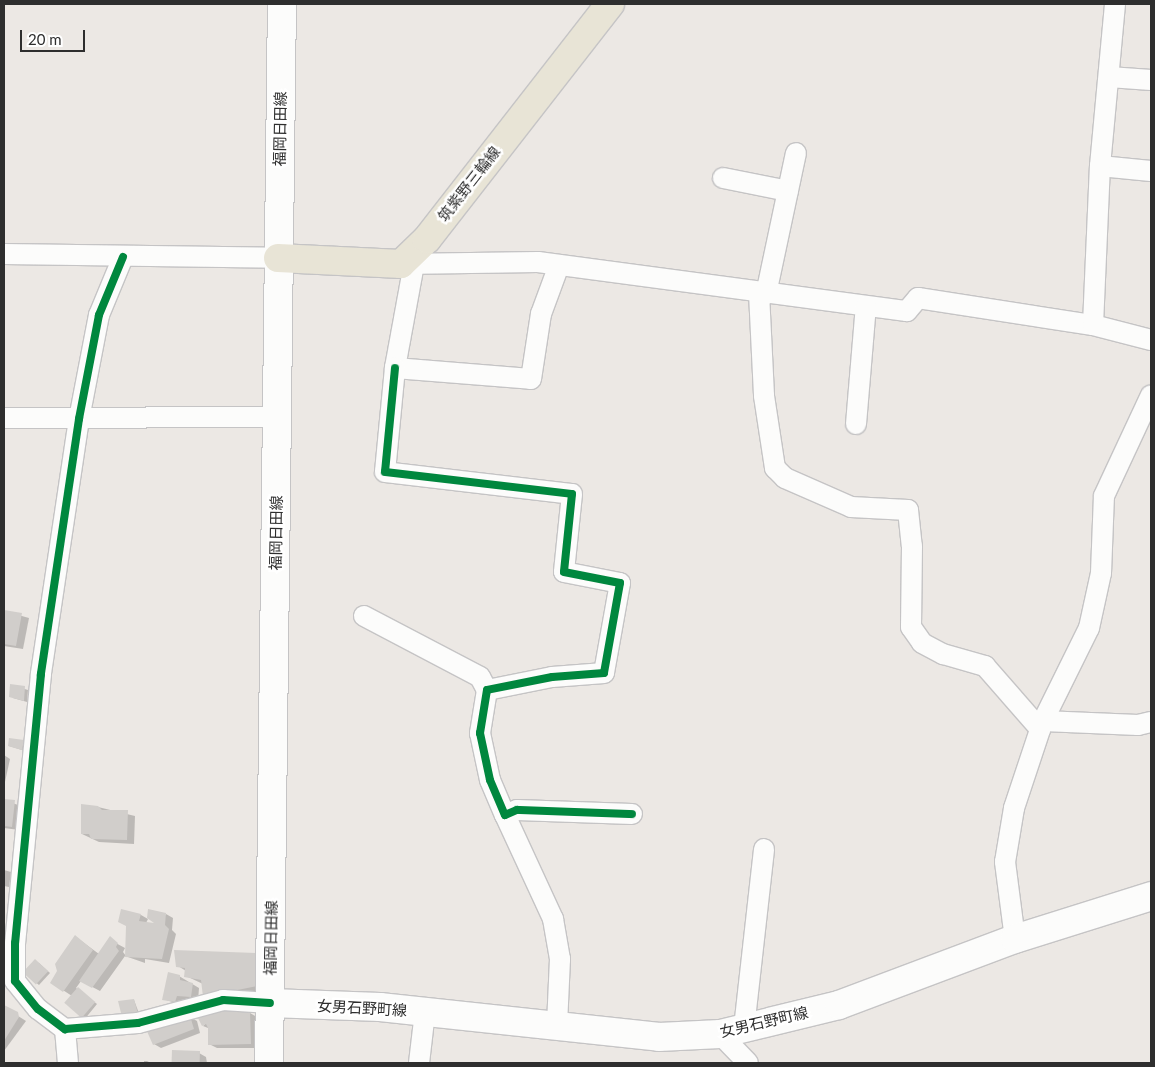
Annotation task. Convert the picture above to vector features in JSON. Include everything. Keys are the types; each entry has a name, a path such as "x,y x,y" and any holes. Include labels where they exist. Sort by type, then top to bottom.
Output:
{"main road":[{"name":"福岡日田線","path":"269,1063 282,4"},
{"name":"筑紫野三輪線","path":"408,264 610,4"},
{"path":"278,258 408,264"},
{"name":"女男石野町線","path":"270,1003 425,1012 659,1036 732,1031 839,1005 1015,939 1151,896"}],"street":[{"path":"1093,325 1100,166 1115,4"},
{"path":"1109,77 1151,80"},
{"path":"796,153 763,293 764,396 775,468 785,478 851,507 908,510 912,546 911,627 922,643 943,654 985,666 1042,725 1138,725 1151,722"},
{"path":"1100,166 1151,172"},
{"path":"723,178 788,191"},
{"path":"4,254 278,258"},
{"path":"123,257 99,315 79,418 41,674 15,943 9,981 38,1009 65,1029 138,1023 223,1000 270,1003"},
{"path":"487,690 552,676 604,673 620,583 564,572 572,494 385,472 394,368 408,264 538,262 908,312 918,298 1093,325 1151,340"},
{"path":"394,368 531,379 542,314 559,265"},
{"path":"856,424 866,306"},
{"path":"1015,939 1005,862 1014,808 1042,725 1089,628 1101,573 1104,496 1151,396"},
{"path":"1143,415 1151,435"},
{"path":"4,418 278,417"},
{"path":"364,616 480,677 487,690 480,732 490,780 504,815 553,920 560,959 557,1026"},
{"path":"504,815 517,810 632,814"},
{"path":"748,1063 732,1031 764,849"},
{"path":"419,1063 425,1012"},
{"path":"65,1029 68,1063"}],"building":[{"path":"4,610 22,613 16,646 4,644"},
{"path":"10,684 25,686 24,701 9,697"},
{"path":"9,738 24,740 22,750 8,746"},
{"path":"4,799 15,800 12,827 4,826"},
{"path":"81,804 98,806 102,810 128,810 127,840 91,839 89,834 81,834"},
{"path":"121,909 141,914 139,921 154,923 147,918 148,909 166,913 165,925 169,929 162,959 125,957 126,926 118,922"},
{"path":"75,935 93,950 63,992 50,983 57,971 55,964"},
{"path":"110,936 118,943 116,947 119,951 92,988 79,981"},
{"path":"174,950 256,953 257,986 203,997 201,980 184,977 185,968 176,967"},
{"path":"35,959 48,971 36,984 23,972"},
{"path":"168,972 180,975 180,980 193,983 191,997 177,996 175,1002 162,1000"},
{"path":"78,987 95,1002 82,1018 64,1003"},
{"path":"134,999 138,1014 122,1017 118,1001"},
{"path":"4,1005 18,1012 19,1017 4,1041"},
{"path":"219,1010 250,1012 251,1044 208,1045 208,1028 206,1024 202,1026 196,1014"},
{"path":"190,1016 194,1029 153,1045 146,1029"},
{"path":"172,1050 200,1051 200,1063 172,1063"}],"cycle path":[{"path":"123,257 99,315 79,419 41,674 15,943 15,981 38,1009 65,1029 138,1023 223,1000 270,1003"},
{"path":"395,368 385,472 572,494 564,572 620,583 604,673 552,677 487,690 480,733 490,780 505,815 517,810 632,814"}]}
